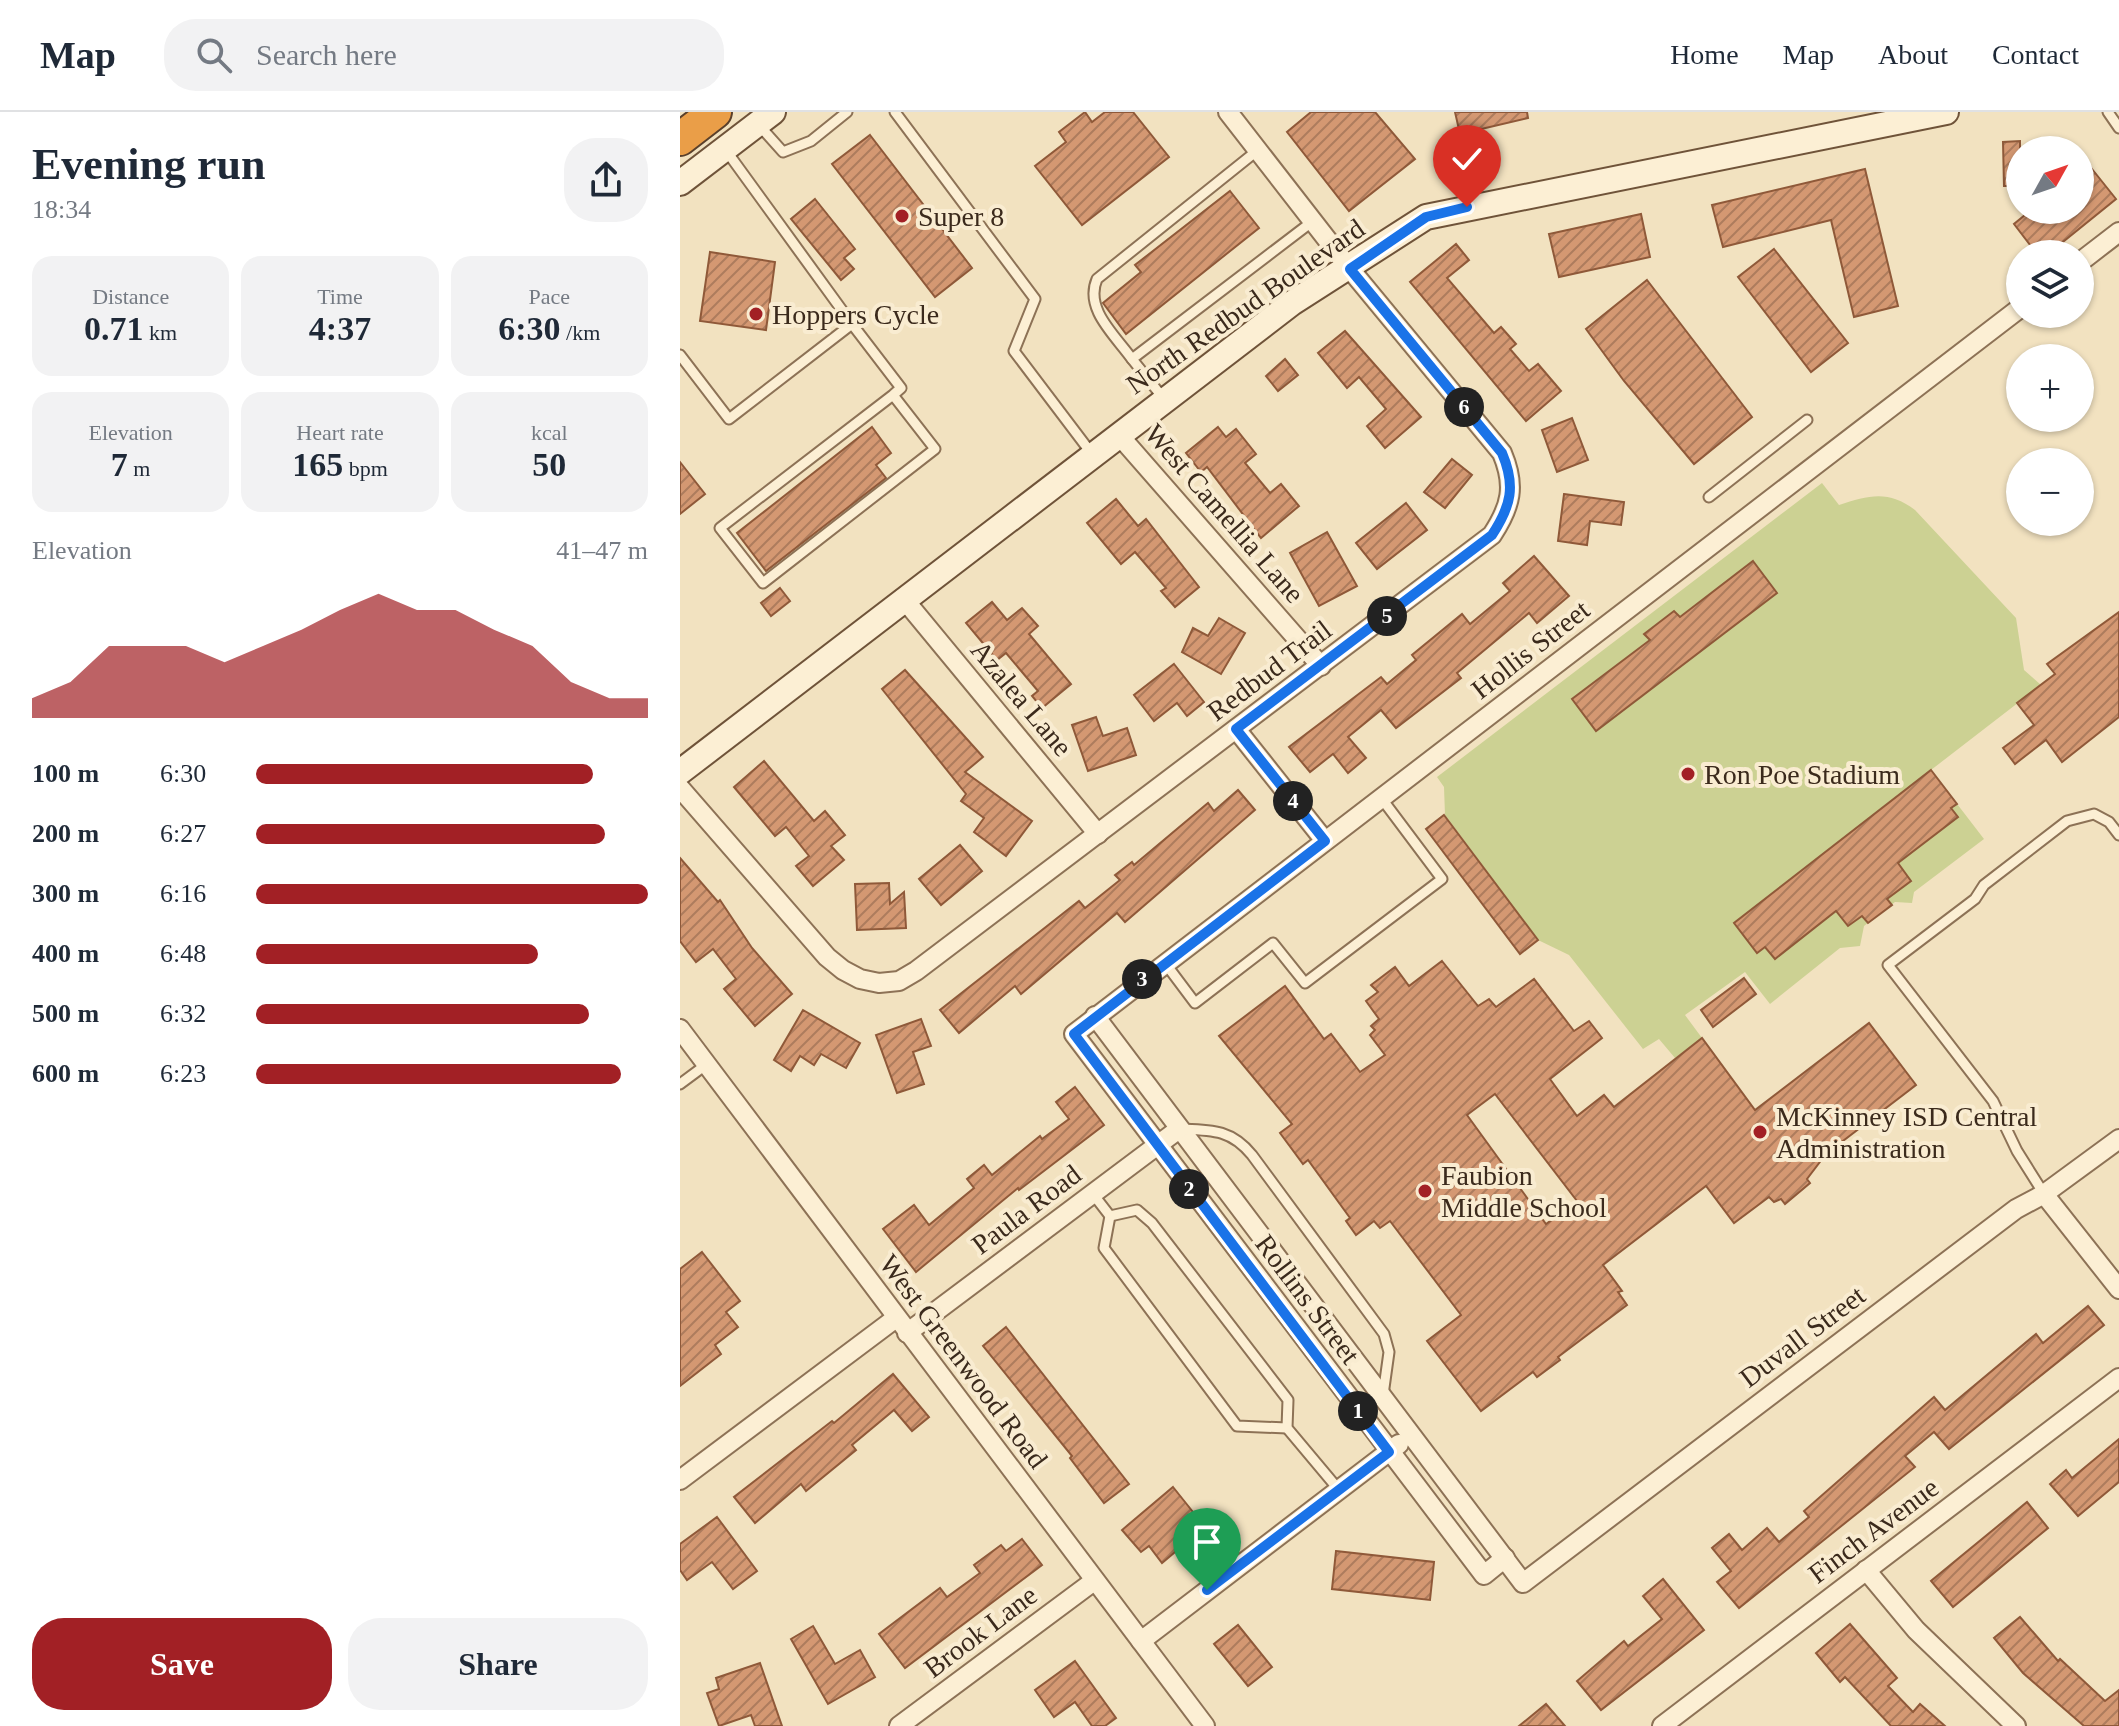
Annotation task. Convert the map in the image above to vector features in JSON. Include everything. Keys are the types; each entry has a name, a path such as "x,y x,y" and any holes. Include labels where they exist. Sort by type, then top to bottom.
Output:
{"highway":[{"path":"680,139 715,112"}],"street":[{"name":"Redbud Trail","path":"680,788 827,957 860,979 879,983 899,981 1492,535 1509,504 1512,487 1502,453 1350,269 1228,112"},
{"name":"North Redbud Boulevard","path":"680,772 903,598 1292,303 1350,269 1411,225 1444,211 1946,112"},
{"path":"680,183 766,118"},
{"path":"2094,251 2119,232"},
{"name":"Hollis Street","path":"1074,1034 2006,319"},
{"name":"West Camellia Lane","path":"1118,434 1321,666"},
{"name":"Azalea Lane","path":"903,598 1098,834"},
{"path":"1236,729 1325,841"},
{"name":"Rollins Street","path":"1095,1016 1523,1583"},
{"name":"West Greenwood Road","path":"680,1029 1205,1726"},
{"name":"Rollins Street","path":"1074,1034 1484,1575 1505,1558"},
{"name":"Paula Road","path":"680,1480 1093,1194 1179,1129"},
{"name":"Duvall Street","path":"1523,1583 2004,1218 2044,1194 2119,1139"},
{"path":"2044,1194 2119,1289"},
{"name":"Finch Avenue","path":"1662,1726 2119,1378"},
{"path":"1141,1641 1411,1436"},
{"path":"1866,1570 1916,1630 2016,1726"},
{"name":"Brook Lane","path":"899,1726 1094,1581"}],"lane":[{"path":"766,118 783,152 811,141 847,112"},
{"path":"895,112 1035,299 1014,351 1092,454"},
{"path":"2108,112 2119,128"},
{"path":"725,149 901,388 720,528 763,583 935,449 893,395"},
{"path":"1164,399 1093,306 1091,293 1097,279 1258,150"},
{"path":"1132,359 1313,221"},
{"path":"680,355 729,419 852,324"},
{"path":"1709,497 1807,420"},
{"path":"1164,962 1195,1003 1273,943 1305,983 1442,879 1382,799"},
{"path":"2044,1194 2017,1151 1993,1101 1888,965 2073,818 2094,814 2109,822 2119,835"},
{"path":"680,1084 707,1064"},
{"path":"1179,1129 1225,1132 1241,1142 1252,1155 1384,1334 1389,1352 1382,1398"},
{"path":"1093,1194 1110,1216 1104,1248 1237,1426 1287,1428"},
{"path":"1110,1216 1137,1210 1152,1223 1288,1400 1287,1428 1339,1490"}],"green space":[{"name":"Ron Poe Stadium","path":"1822,483 1839,505 1878,496 1896,499 1915,510 2016,618 2024,670 2041,685 1931,770 1984,839 1914,892 1912,903 1895,902 1864,926 1860,946 1840,948 1770,1004 1745,972 1685,1015 1702,1038 1675,1058 1659,1039 1643,1049 1569,955 1538,940 1445,815 1444,787 1437,777"}],"building":[{"path":"1085,112 1092,122 1105,112 1133,112 1169,157 1082,225 1035,166 1066,142 1059,132"},
{"path":"1311,112 1375,112 1415,159 1349,211 1287,132"},
{"path":"1455,112 1527,112 1528,118 1460,134"},
{"name":"Super 8","path":"870,135 972,268 935,297 832,164"},
{"path":"2003,142 2006,142 2006,186 2004,186"},
{"path":"1865,169 1898,306 1854,317 1831,220 1723,247 1712,205"},
{"path":"2094,172 2116,199 2094,217"},
{"path":"1230,191 1259,228 1126,334 1103,303 1141,272 1135,265"},
{"path":"815,199 855,249 844,258 854,269 841,280 791,219"},
{"path":"1641,214 1650,257 1559,277 1549,234"},
{"path":"2014,224 2085,224 2065,240 2026,240"},
{"path":"1456,244 1469,260 1447,278 1494,333 1501,327 1516,344 1510,349 1529,371 1538,364 1561,391 1526,421 1410,282"},
{"path":"1774,249 1848,343 1811,372 1738,277"},
{"path":"710,252 775,262 766,330 700,321"},
{"path":"1647,280 1752,417 1694,464 1624,381 1586,329"},
{"path":"1345,331 1421,417 1385,448 1367,426 1386,409 1359,377 1347,388 1318,353"},
{"path":"1285,359 1298,375 1278,391 1266,376"},
{"path":"1572,418 1588,460 1557,472 1542,430"},
{"path":"872,427 891,453 876,465 886,478 766,571 737,533"},
{"path":"1218,427 1226,437 1236,429 1256,454 1245,463 1270,493 1281,484 1299,506 1261,538 1207,467 1201,472 1186,453"},
{"path":"1452,459 1472,475 1445,508 1424,492"},
{"path":"680,462 705,494 680,514"},
{"path":"1564,494 1624,502 1621,525 1590,521 1587,545 1558,541"},
{"path":"1116,499 1138,526 1146,519 1199,587 1175,607 1161,591 1166,588 1135,552 1121,564 1087,523"},
{"path":"1406,503 1427,530 1377,569 1356,543"},
{"path":"1327,532 1357,586 1319,606 1290,553"},
{"path":"1534,556 1569,596 1537,623 1529,613 1457,673 1461,678 1396,728 1381,710 1348,737 1366,758 1348,773 1333,754 1310,772 1289,747 1381,677 1387,684 1416,660 1412,655 1462,614 1470,624 1510,591 1503,583"},
{"path":"1753,561 1777,593 1596,731 1572,699 1650,640 1644,634 1674,611 1680,617"},
{"path":"780,588 790,601 771,616 761,603"},
{"path":"992,602 1007,620 1022,608 1038,626 1029,634 1071,684 1042,708 1032,696 1038,691 1006,653 997,660 966,623"},
{"path":"2119,612 2119,717 2062,762 2046,740 2015,764 2003,748 2034,725 2017,703 2055,674 2047,664"},
{"path":"1219,618 1245,633 1221,674 1182,652 1193,628 1208,636"},
{"path":"1174,664 1204,702 1187,716 1177,703 1154,721 1134,695"},
{"path":"905,670 983,757 965,772 1032,821 1006,856 974,832 984,818 961,801 966,794 882,689"},
{"path":"1096,717 1103,736 1127,728 1136,755 1088,771 1072,725"},
{"path":"764,761 814,821 825,811 845,835 831,846 844,860 813,886 796,866 809,856 786,827 775,836 734,787"},
{"path":"1931,770 1957,804 1951,808 1958,817 1898,863 1911,881 1887,899 1892,905 1868,923 1862,916 1848,926 1836,911 1775,959 1765,947 1757,953 1734,923"},
{"path":"1238,790 1255,810 1125,922 1117,913 1021,994 1015,986 959,1033 940,1010 1079,901 1085,908 1120,880 1115,875 1132,862 1134,865 1208,803 1214,811"},
{"path":"1444,815 1538,940 1520,954 1426,829"},
{"path":"960,845 982,871 941,905 919,879"},
{"path":"680,858 718,902 720,900 752,948 792,994 755,1026 724,989 736,979 713,949 696,962 680,941"},
{"path":"889,883 890,904 904,892 906,928 857,930 855,884"},
{"name":"Faubion Middle School","path":"1442,961 1478,1006 1489,999 1496,1007 1534,979 1574,1031 1589,1021 1602,1038 1550,1079 1577,1116 1604,1095 1614,1107 1702,1038 1755,1110 1869,1023 1916,1085 1826,1154 1807,1179 1810,1183 1785,1204 1781,1199 1774,1202 1769,1197 1734,1223 1706,1186 1603,1265 1622,1291 1618,1292 1627,1305 1558,1357 1560,1360 1537,1377 1533,1372 1481,1411 1427,1341 1461,1315 1390,1221 1380,1228 1374,1221 1356,1235 1346,1221 1350,1218 1308,1160 1303,1164 1280,1133 1292,1124 1219,1036 1285,986 1324,1039 1331,1034 1360,1072 1385,1055 1370,1035 1375,1030 1371,1026 1379,1019 1366,1001 1378,992 1371,985 1395,967 1409,986","holes":["1495,1094 1577,1201 1546,1224 1467,1115"]},
{"path":"1744,978 1756,994 1713,1027 1701,1010"},
{"path":"803,1010 860,1043 846,1068 821,1054 814,1065 800,1056 791,1071 774,1060"},
{"path":"921,1019 931,1046 913,1052 924,1084 897,1093 876,1035"},
{"path":"1075,1087 1104,1125 1018,1188 916,1272 883,1229 914,1205 929,1225 974,1188 967,1179 984,1165 992,1175 1040,1136 1042,1139 1069,1119 1056,1102"},
{"path":"702,1252 740,1301 726,1312 738,1327 715,1345 721,1354 680,1386 680,1269"},
{"path":"2088,1306 2104,1325 1949,1449 1934,1432 1905,1456 1915,1467 1739,1608 1717,1582 1731,1571 1712,1548 1729,1534 1742,1550 1767,1528 1779,1542 1809,1517 1804,1511 1934,1397 1945,1410 2036,1334 2043,1343"},
{"path":"1006,1327 1129,1484 1104,1503 1070,1458 1072,1456 983,1346"},
{"path":"893,1374 929,1417 912,1431 894,1410 852,1445 856,1450 806,1491 801,1484 755,1523 734,1497 832,1421 834,1423"},
{"path":"2119,1439 2119,1482 2078,1516 2050,1484 2066,1470 2072,1478"},
{"path":"1173,1487 1197,1517 1180,1531 1188,1541 1162,1563 1149,1546 1141,1552 1122,1530"},
{"path":"2027,1502 2048,1528 1953,1607 1931,1581"},
{"path":"717,1517 757,1571 733,1589 712,1562 687,1580 680,1570 680,1544"},
{"path":"1022,1539 1042,1565 905,1668 879,1634 940,1588 947,1597 980,1573 974,1565 1001,1545 1006,1551"},
{"path":"1336,1551 1434,1562 1430,1600 1332,1589"},
{"path":"1663,1579 1704,1630 1601,1710 1577,1681 1624,1641 1628,1646 1662,1619 1643,1596"},
{"path":"2020,1617 2058,1661 2060,1659 2105,1701 2119,1690 2119,1726 2084,1726 2023,1673 1994,1638"},
{"path":"1850,1624 1897,1678 1888,1686 1913,1712 1920,1704 1945,1726 1891,1726 1845,1677 1840,1682 1816,1653"},
{"path":"1238,1625 1272,1667 1248,1686 1214,1644"},
{"path":"813,1626 835,1664 860,1650 875,1677 828,1704 791,1639"},
{"path":"1075,1661 1116,1718 1105,1726 1092,1726 1075,1702 1054,1717 1035,1690"},
{"path":"760,1663 782,1726 755,1726 751,1715 719,1726 707,1693 719,1689 716,1678"},
{"path":"1546,1704 1565,1726 1519,1726"}],"place":[{"name":"Super 8","path":"902,216"},
{"name":"Hoppers Cycle","path":"756,314"},
{"name":"Ron Poe Stadium","path":"1688,774"},
{"name":"McKinney ISD Central Administration","path":"1760,1132"},
{"name":"Faubion Middle School","path":"1425,1191"}],"route":[{"path":"1207,1590 1389,1452 1074,1034 1325,841 1236,729 1492,535 1509,504 1512,487 1502,453 1350,269 1426,217 1467,207"}]}
